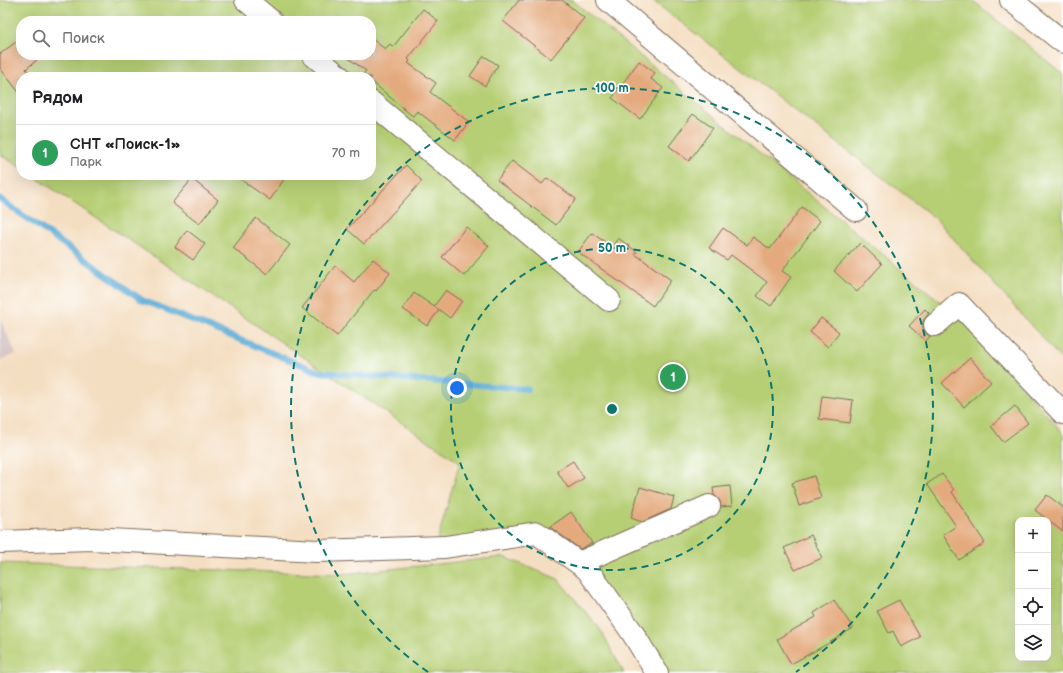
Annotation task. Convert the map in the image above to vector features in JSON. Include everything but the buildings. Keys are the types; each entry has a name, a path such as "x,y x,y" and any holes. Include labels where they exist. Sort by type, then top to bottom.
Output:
{"street":[{"path":"246,0 266,16"},
{"path":"608,0 856,210"},
{"path":"1011,0 1063,42"},
{"path":"319,60 334,72"},
{"path":"376,106 609,300"},
{"path":"935,325 959,304 1063,413"},
{"path":"578,563 709,506"},
{"path":"0,542 91,539 317,550 445,548 537,533 587,569 632,632 657,673"}],"shaded area":[{"path":"0,319 16,354 0,360"}],"green space":[{"path":"0,0 572,0 964,321 1063,433 1063,673 660,673 586,575 538,543 435,548 460,462 39,180 376,180 376,72 16,72 16,165 0,154"},
{"path":"652,0 972,0 1063,74 1063,361 935,218"},
{"path":"504,557 558,579 600,629 624,673 0,673 0,563 342,574"}],"waterway":[{"path":"0,199 142,300 319,372 528,389"}],"place":[{"name":"СНТ «Поиск-1»","path":"673,377"}]}
